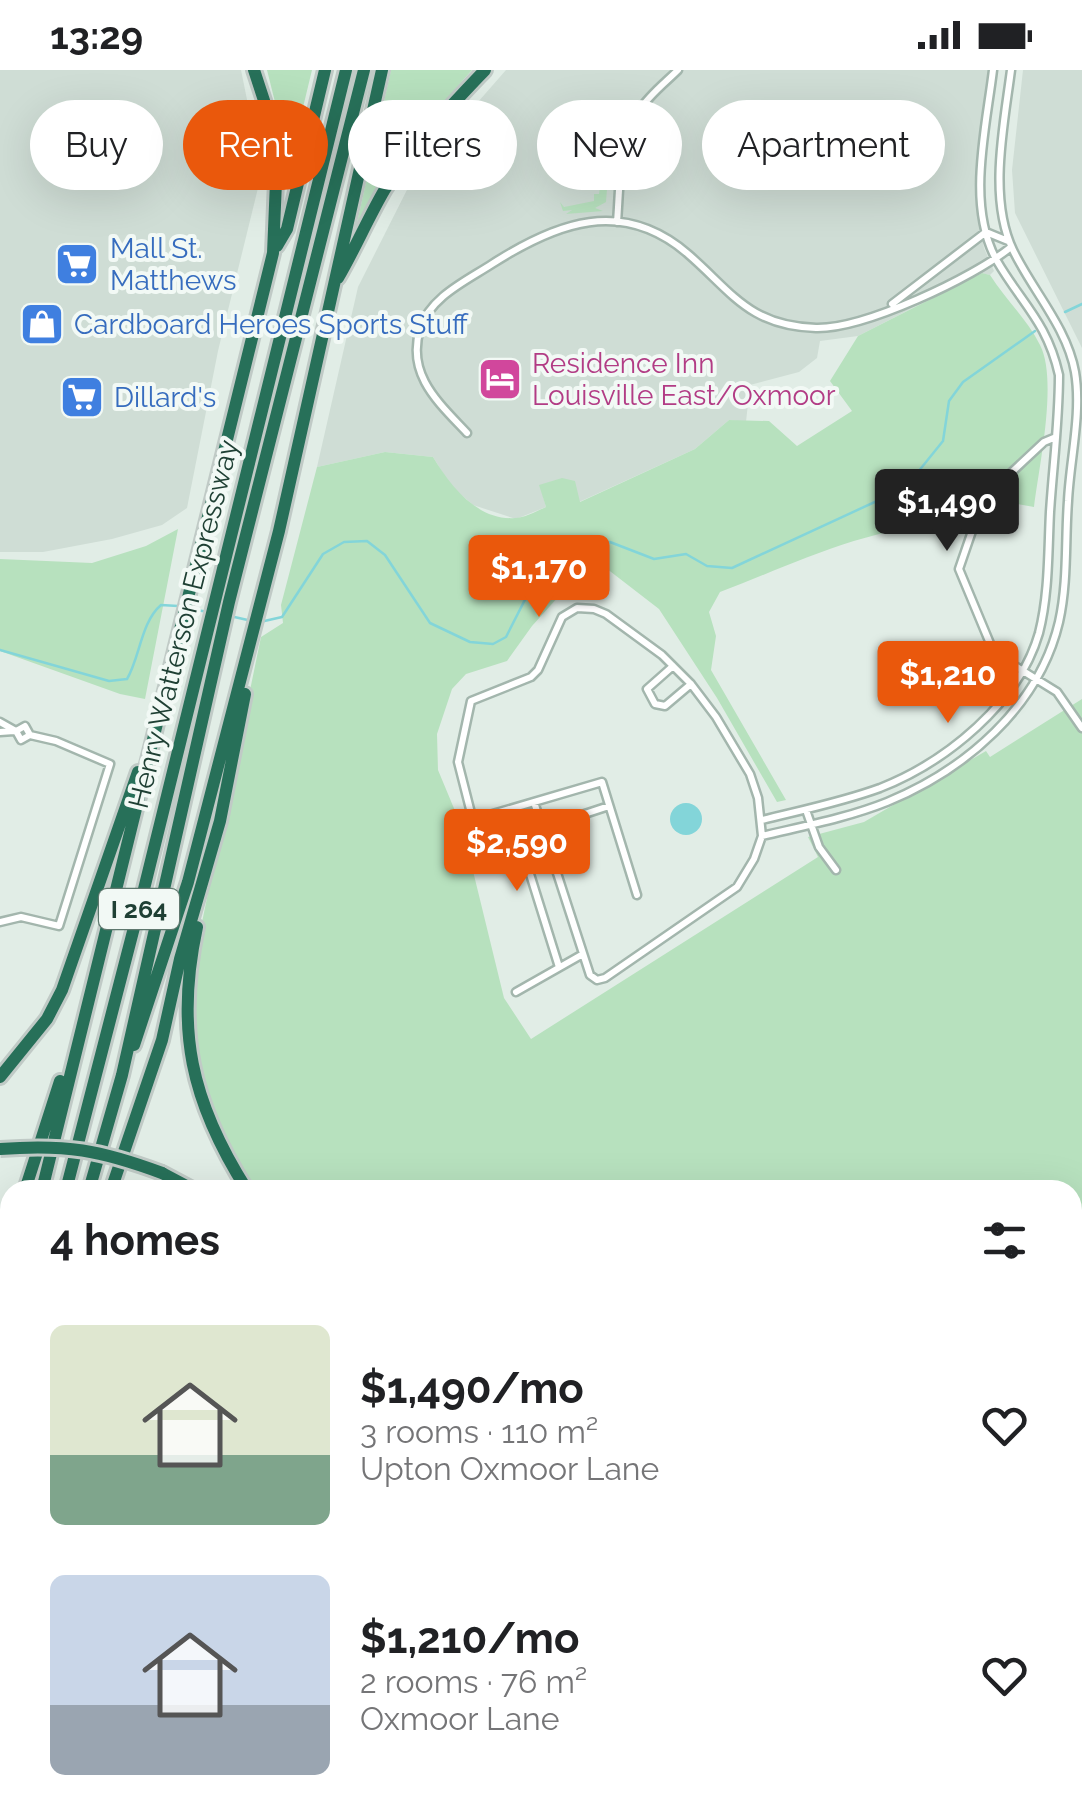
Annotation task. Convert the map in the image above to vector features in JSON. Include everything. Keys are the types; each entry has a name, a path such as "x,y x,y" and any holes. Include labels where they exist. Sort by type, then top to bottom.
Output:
{"highway":[{"path":"44,1180 273,253 278,170 270,117 257,70"},
{"path":"273,253 286,229 326,70"},
{"name":"Henry Watterson Expressway","path":"92,1180 122,1075 222,601 346,70"},
{"name":"Henry Watterson Expressway","path":"222,601 364,70"},
{"path":"114,1180 162,1040 198,892 220,821 259,608 312,390 331,288 382,70"},
{"path":"331,288 403,163 485,70"},
{"name":"Henry Watterson Expressway","path":"69,1180 216,628"},
{"path":"122,1075 188,882 253,637"},
{"path":"0,1077 47,1019 62,990 160,714"},
{"path":"198,892 188,964 186,1038 200,1100 241,1180"},
{"path":"28,1180 85,1008"},
{"path":"0,1149 47,1145 83,1148 113,1155 175,1180"}],"street":[{"path":"617,222 631,124 642,106 678,70"},
{"path":"762,820 880,788 923,765 983,722 1008,695 1036,642 1044,611 1059,375 1052,346 996,259 986,232 982,171 994,70"},
{"path":"762,836 873,807 926,783 1007,720 1037,678 1053,641 1062,600 1076,382 1056,323 1010,245 1001,204 1011,70"},
{"path":"467,433 430,394 419,373 418,342 426,316 448,292 538,236 572,224 617,222 668,240 690,255 726,293 757,314 778,322 826,328 883,311 996,259 1010,245"},
{"path":"883,311 986,232"},
{"path":"986,232 1010,245"},
{"path":"1056,438 1044,442 986,494 959,568 989,647 998,658 1057,692 1082,728"},
{"path":"534,802 590,975 597,980 737,887 762,836 762,820 750,774 716,717 674,666 624,625 594,609 577,608 562,617 538,670 531,677 471,701 458,762 472,817 479,818 602,782 637,895"},
{"path":"674,666 647,689 655,704 665,706 691,684"},
{"path":"0,722 16,731"},
{"path":"0,732 25,726 30,735 56,741 110,764 59,926 21,916 0,922"},
{"path":"542,828 609,806"},
{"path":"510,810 559,967"},
{"path":"806,810 819,847 836,870"},
{"path":"516,992 584,954"}],"shaded area":[{"name":"Mall St. Matthews","path":"0,70 241,70 247,100 183,100 183,190 258,190 218,351 187,508 162,525 112,539 43,552 0,552"},
{"path":"506,70 989,70 976,204 984,248 994,271 990,275 981,273 858,336 820,341 817,358 799,372 750,385 746,422 729,420 695,449 579,502 540,485 546,507 516,519 473,505 451,486 433,457 385,452 317,467 358,287 407,190 517,190 517,100 480,100"},
{"path":"1023,70 1082,70 1082,348 1015,213 1012,170"}],"green space":[{"path":"267,70 312,70 305,100 274,100"},
{"path":"391,70 472,70 446,100 384,100"},
{"path":"364,190 378,190 356,227"},
{"path":"600,190 607,190 606,202 595,208 603,211 566,214 572,210 563,211 560,202 564,207 594,201 594,194"},
{"path":"982,273 990,275 1029,326 1045,360 1046,424 1034,507 967,495 948,525 861,539 720,592 709,612 716,636 711,670 786,800 777,802 717,698 659,609 602,565 559,596 507,661 466,674 452,689 437,734 438,770 463,830 504,998 531,1039 818,857 808,837 864,822 986,751 990,757 1082,699 1082,1180 249,1180 220,1132 203,1088 192,1021 195,956 261,637 283,623 281,605 317,467 385,452 433,457 456,489 477,507 501,517 526,516 546,507 539,485 562,478 575,481 580,502 695,449 729,420 769,421 797,446 852,411 830,381 858,336"},
{"path":"178,529 145,699 120,694 0,651 0,559 92,563 146,546"}],"water":[{"path":"686,803 697,808 702,819 697,830 686,835 675,830 670,819 675,808"}],"waterway":[{"path":"1065,312 1082,304"},
{"path":"260,622 282,617 323,554 344,542 367,541 385,555 430,623 470,642 493,644 506,637 533,584 559,574 574,556 610,542 654,559 686,554 707,566 732,568 905,488 943,441 949,401 963,382 1035,331"},
{"path":"0,650 109,681 127,679 154,612 161,605 178,606"},
{"path":"191,609 208,612"},
{"path":"230,616 252,621"}],"place":[{"name":"Mall St. Matthews","path":"77,264"},
{"name":"Cardboard Heroes Sports Stuff","path":"42,324"},
{"name":"Residence Inn Louisville East/Oxmoor","path":"500,379"},
{"name":"Dillard's","path":"82,397"}]}
